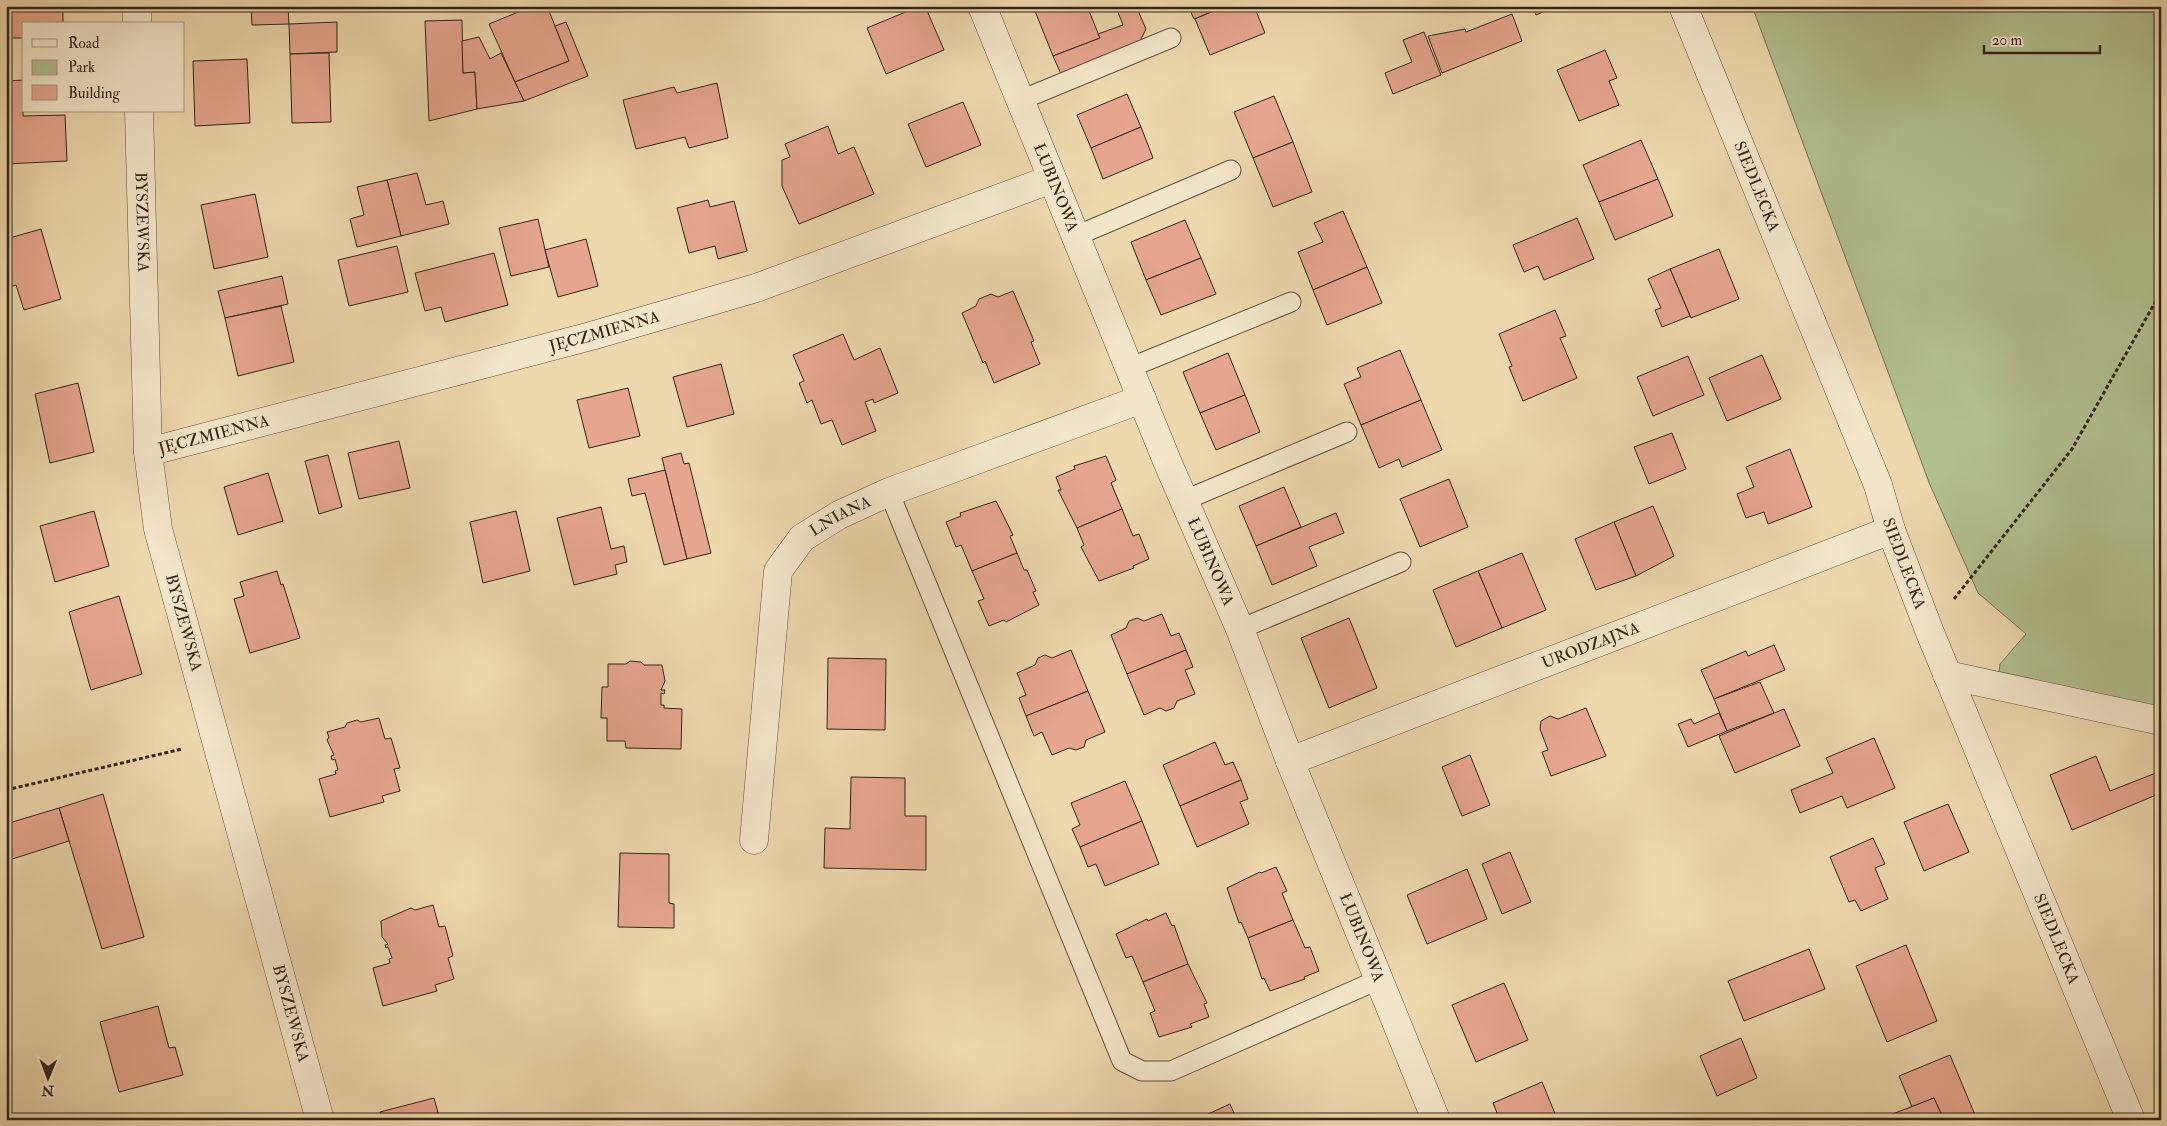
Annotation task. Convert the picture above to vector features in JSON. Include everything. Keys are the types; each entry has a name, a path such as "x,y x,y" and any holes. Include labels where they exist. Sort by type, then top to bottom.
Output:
{"street":[{"path":"136,6 137,22"},
{"name":"ŁUBINOWA","path":"982,6 1142,400 1240,629 1290,761 1436,1120"},
{"name":"SIEDLECKA","path":"1683,6 1878,484 1891,530 1947,675 2131,1120"},
{"name":"BYSZEWSKA","path":"139,112 148,452 158,529 320,1120"},
{"name":"JĘCZMIENNA","path":"148,452 591,336 756,288 1052,179"},
{"name":"LNIANA","path":"754,840 778,571 802,538 839,515 889,492 1142,400"},
{"name":"URODZAJNA","path":"1290,761 1891,530"},
{"path":"1947,675 2161,721"}],"lane":[{"path":"1021,100 1171,38"},
{"path":"1076,236 1231,170"},
{"path":"1129,368 1291,302"},
{"path":"1185,500 1347,432"},
{"path":"889,492 1122,1061 1142,1071 1171,1071 1380,979"},
{"path":"1240,629 1401,562"}],"path":[{"path":"1929,630 2072,449 2161,292"},
{"path":"6,790 217,741"}],"green space":[{"path":"1752,6 2161,6 2161,710 1999,672 2000,664 2026,634 1978,593 1930,485"}],"building":[{"path":"6,6 63,6 63,22 22,22 22,38 6,38"},
{"path":"251,6 288,6 289,24 252,25"},
{"path":"533,6 547,6 569,61 515,82 489,24"},
{"path":"920,6 925,6 944,50 886,74 867,28"},
{"path":"1033,6 1087,6 1100,38 1053,56"},
{"path":"1127,6 1136,6 1146,29 1140,41 1061,74 1053,56 1100,38 1098,34 1123,25 1117,10"},
{"path":"1188,6 1226,6 1194,19"},
{"path":"1225,6 1254,6 1265,33 1210,55 1195,19"},
{"path":"1532,6 1557,6 1536,15"},
{"path":"1512,14 1522,41 1442,73 1428,36 1465,29 1466,32"},
{"path":"462,20 463,73 475,72 477,109 429,121 425,21"},
{"path":"337,22 337,52 290,54 289,24"},
{"path":"566,22 588,76 524,101 515,82 569,61 555,26"},
{"path":"1424,32 1441,75 1393,94 1385,73 1412,62 1403,40"},
{"path":"479,37 490,59 501,53 524,101 477,109 475,72 463,73 462,41"},
{"path":"1605,50 1617,78 1609,81 1619,105 1579,121 1557,70"},
{"path":"329,53 331,122 292,123 290,54"},
{"path":"247,59 250,123 195,126 193,61"},
{"path":"22,80 23,116 65,115 67,161 6,164 6,81"},
{"path":"717,83 728,138 689,148 685,137 636,149 623,100 674,87 677,93"},
{"path":"1127,94 1141,127 1091,148 1077,115"},
{"path":"1274,96 1293,142 1253,158 1234,112"},
{"path":"963,102 981,145 926,167 908,124"},
{"path":"828,126 838,154 854,147 874,194 799,224 782,186 782,160 790,157 785,144"},
{"path":"1141,127 1153,158 1103,179 1091,148"},
{"path":"1641,140 1658,179 1599,202 1583,165"},
{"path":"1293,142 1312,192 1273,207 1253,158"},
{"path":"417,173 426,205 443,201 449,224 401,236 387,180"},
{"path":"1658,179 1673,216 1615,240 1599,202"},
{"path":"387,180 401,236 357,247 350,219 364,215 357,187"},
{"path":"255,194 268,257 214,269 201,205"},
{"path":"708,200 710,207 734,201 747,251 718,259 715,246 689,253 677,208"},
{"path":"1343,211 1367,267 1313,290 1298,252 1323,242 1314,223"},
{"path":"1577,218 1594,259 1544,280 1538,266 1524,272 1513,245"},
{"path":"538,219 549,267 511,276 499,228"},
{"path":"1185,220 1201,258 1146,280 1131,242"},
{"path":"41,229 61,299 24,310 16,285 6,288 6,239"},
{"path":"586,239 598,286 558,297 545,250"},
{"path":"397,246 408,292 349,306 338,260"},
{"path":"1719,249 1739,299 1691,318 1670,269"},
{"path":"494,253 508,305 445,322 441,307 425,311 415,273"},
{"path":"1201,258 1216,294 1161,315 1146,280"},
{"path":"1367,267 1382,303 1327,325 1313,290"},
{"path":"1670,269 1690,316 1662,327 1655,310 1661,308 1648,279"},
{"path":"282,276 288,304 225,318 218,291"},
{"path":"1013,291 1034,341 1031,342 1040,364 994,383 985,361 983,363 962,313 976,306 979,299 991,294 998,297"},
{"path":"281,306 294,362 238,376 225,318"},
{"path":"1555,310 1566,336 1560,338 1577,378 1523,401 1509,367 1512,366 1499,334"},
{"path":"843,334 854,360 880,348 898,393 874,403 873,399 865,402 876,431 842,445 832,420 821,424 812,400 807,403 799,383 804,381 793,355"},
{"path":"1400,350 1421,400 1361,425 1344,384 1361,377 1357,368"},
{"path":"1228,353 1245,395 1200,413 1183,372"},
{"path":"1762,355 1781,399 1727,421 1709,378"},
{"path":"1688,356 1704,395 1653,416 1637,377"},
{"path":"721,364 734,414 687,427 673,377"},
{"path":"78,383 94,452 50,463 35,394"},
{"path":"628,388 640,436 589,448 577,400"},
{"path":"1245,395 1260,432 1216,450 1200,413"},
{"path":"1421,400 1442,450 1402,467 1399,459 1379,468 1361,425"},
{"path":"1672,433 1686,469 1649,484 1634,447"},
{"path":"399,441 410,488 359,499 348,453"},
{"path":"1790,449 1812,507 1768,524 1764,512 1746,518 1737,494 1754,487 1746,467"},
{"path":"681,453 684,464 689,463 711,553 687,559 662,458"},
{"path":"328,455 342,507 319,514 305,461"},
{"path":"1106,456 1116,480 1111,483 1122,509 1077,528 1058,490 1061,490 1056,477 1075,469 1074,466"},
{"path":"665,470 687,559 664,565 645,493 632,496 628,479"},
{"path":"268,473 283,521 238,535 224,487"},
{"path":"1449,479 1468,527 1420,547 1400,499"},
{"path":"1284,487 1301,527 1256,546 1239,506"},
{"path":"996,501 1013,535 1010,536 1017,553 972,571 961,545 956,547 946,522 961,516 960,513"},
{"path":"1653,506 1674,556 1636,576 1614,522"},
{"path":"601,507 611,549 624,546 627,562 615,565 617,574 574,585 557,518"},
{"path":"1122,509 1133,536 1139,534 1149,559 1133,566 1134,568 1099,581 1081,547 1084,545 1077,528"},
{"path":"94,511 109,566 55,582 40,526"},
{"path":"516,511 530,571 483,583 470,522"},
{"path":"1336,513 1344,533 1309,547 1317,566 1272,585 1256,546"},
{"path":"1614,522 1636,576 1596,590 1575,539"},
{"path":"1017,553 1036,591 1033,592 1039,605 1006,622 1004,620 989,626 978,601 984,599 972,571"},
{"path":"1522,553 1546,610 1502,628 1478,571"},
{"path":"277,571 300,638 250,653 234,599 244,596 240,582"},
{"path":"1478,571 1502,628 1456,647 1433,590"},
{"path":"119,596 142,674 91,690 69,612"},
{"path":"1162,614 1171,636 1179,633 1186,650 1127,674 1111,635 1126,628 1129,621 1137,618 1144,621"},
{"path":"1349,618 1377,688 1329,708 1301,638"},
{"path":"1774,645 1785,670 1714,699 1701,670 1746,651 1748,656"},
{"path":"1071,650 1088,691 1026,716 1019,698 1026,695 1017,673 1035,665 1038,658 1045,655 1052,658"},
{"path":"1186,650 1193,667 1185,670 1195,694 1177,701 1174,708 1166,711 1160,708 1144,715 1127,674"},
{"path":"828,658 886,659 885,730 827,729"},
{"path":"630,661 641,662 644,665 662,665 665,681 661,690 665,690 664,694 661,693 661,705 664,705 664,708 682,709 681,749 626,748 625,741 607,741 607,718 601,718 602,687 608,687 608,664 626,664"},
{"path":"1760,682 1774,713 1727,731 1714,699"},
{"path":"1088,691 1105,732 1086,740 1084,747 1076,750 1069,748 1052,755 1042,732 1034,736 1026,716"},
{"path":"1586,708 1606,756 1551,776 1542,752 1548,750 1540,729 1541,721 1550,716 1558,719"},
{"path":"1784,709 1800,746 1735,773 1719,736"},
{"path":"1719,713 1727,731 1688,747 1678,724 1691,719 1694,724"},
{"path":"379,718 385,739 391,738 400,768 394,769 400,791 382,796 384,802 330,817 319,779 336,774 335,771 338,770 335,759 332,760 331,756 334,755 327,740 329,737 327,732 345,727 347,723 357,720 361,722"},
{"path":"1874,738 1895,788 1847,808 1842,796 1800,813 1791,790 1833,773 1826,758"},
{"path":"1215,742 1225,765 1233,762 1241,780 1180,806 1163,765"},
{"path":"1470,755 1490,805 1462,816 1442,767"},
{"path":"2096,756 2110,791 2161,771 2161,793 2072,830 2050,775"},
{"path":"851,777 905,778 905,816 926,816 926,870 824,868 825,828 850,829"},
{"path":"1241,780 1248,799 1240,802 1249,824 1197,847 1180,806"},
{"path":"1125,781 1142,821 1080,847 1072,829 1080,825 1071,803"},
{"path":"103,794 144,937 102,949 59,808"},
{"path":"1948,804 1969,852 1924,871 1904,822"},
{"path":"59,808 69,841 6,861 6,824"},
{"path":"1142,821 1159,864 1105,886 1096,864 1088,867 1080,847"},
{"path":"1873,838 1885,864 1875,868 1888,899 1861,911 1855,900 1849,902 1830,857"},
{"path":"1510,852 1531,902 1502,914 1482,864"},
{"path":"620,853 669,854 669,903 674,904 674,928 618,927"},
{"path":"1276,867 1287,891 1282,893 1293,920 1248,938 1241,922 1239,923 1227,888 1260,872"},
{"path":"1467,869 1487,919 1427,944 1407,895"},
{"path":"433,905 439,927 445,926 453,956 448,958 454,979 435,985 437,991 383,1006 373,968 390,963 389,959 392,958 388,947 386,948 385,945 388,944 382,937 381,921 411,908 415,910"},
{"path":"1166,913 1172,926 1174,925 1188,964 1143,982 1132,956 1126,958 1116,934 1147,919 1148,921"},
{"path":"1293,920 1305,948 1310,947 1319,971 1304,977 1305,979 1270,991 1264,978 1262,979 1248,938"},
{"path":"1906,945 1937,1021 1887,1042 1856,966"},
{"path":"1809,949 1825,989 1744,1021 1728,981"},
{"path":"1188,964 1207,1003 1204,1004 1209,1017 1190,1024 1192,1027 1159,1037 1150,1013 1155,1011 1143,982"},
{"path":"1504,983 1528,1040 1476,1062 1452,1005"},
{"path":"158,1006 169,1048 175,1047 183,1075 119,1092 100,1022"},
{"path":"1741,1038 1757,1078 1717,1096 1700,1056"},
{"path":"1950,1055 1975,1115 1964,1120 1944,1120 1934,1098 1912,1107 1899,1076"},
{"path":"1542,1082 1556,1116 1547,1120 1500,1120 1493,1103"},
{"path":"434,1098 440,1120 382,1120 380,1112"},
{"path":"1934,1098 1944,1120 1891,1120 1890,1115"},
{"path":"1230,1104 1237,1120 1195,1120"}]}
